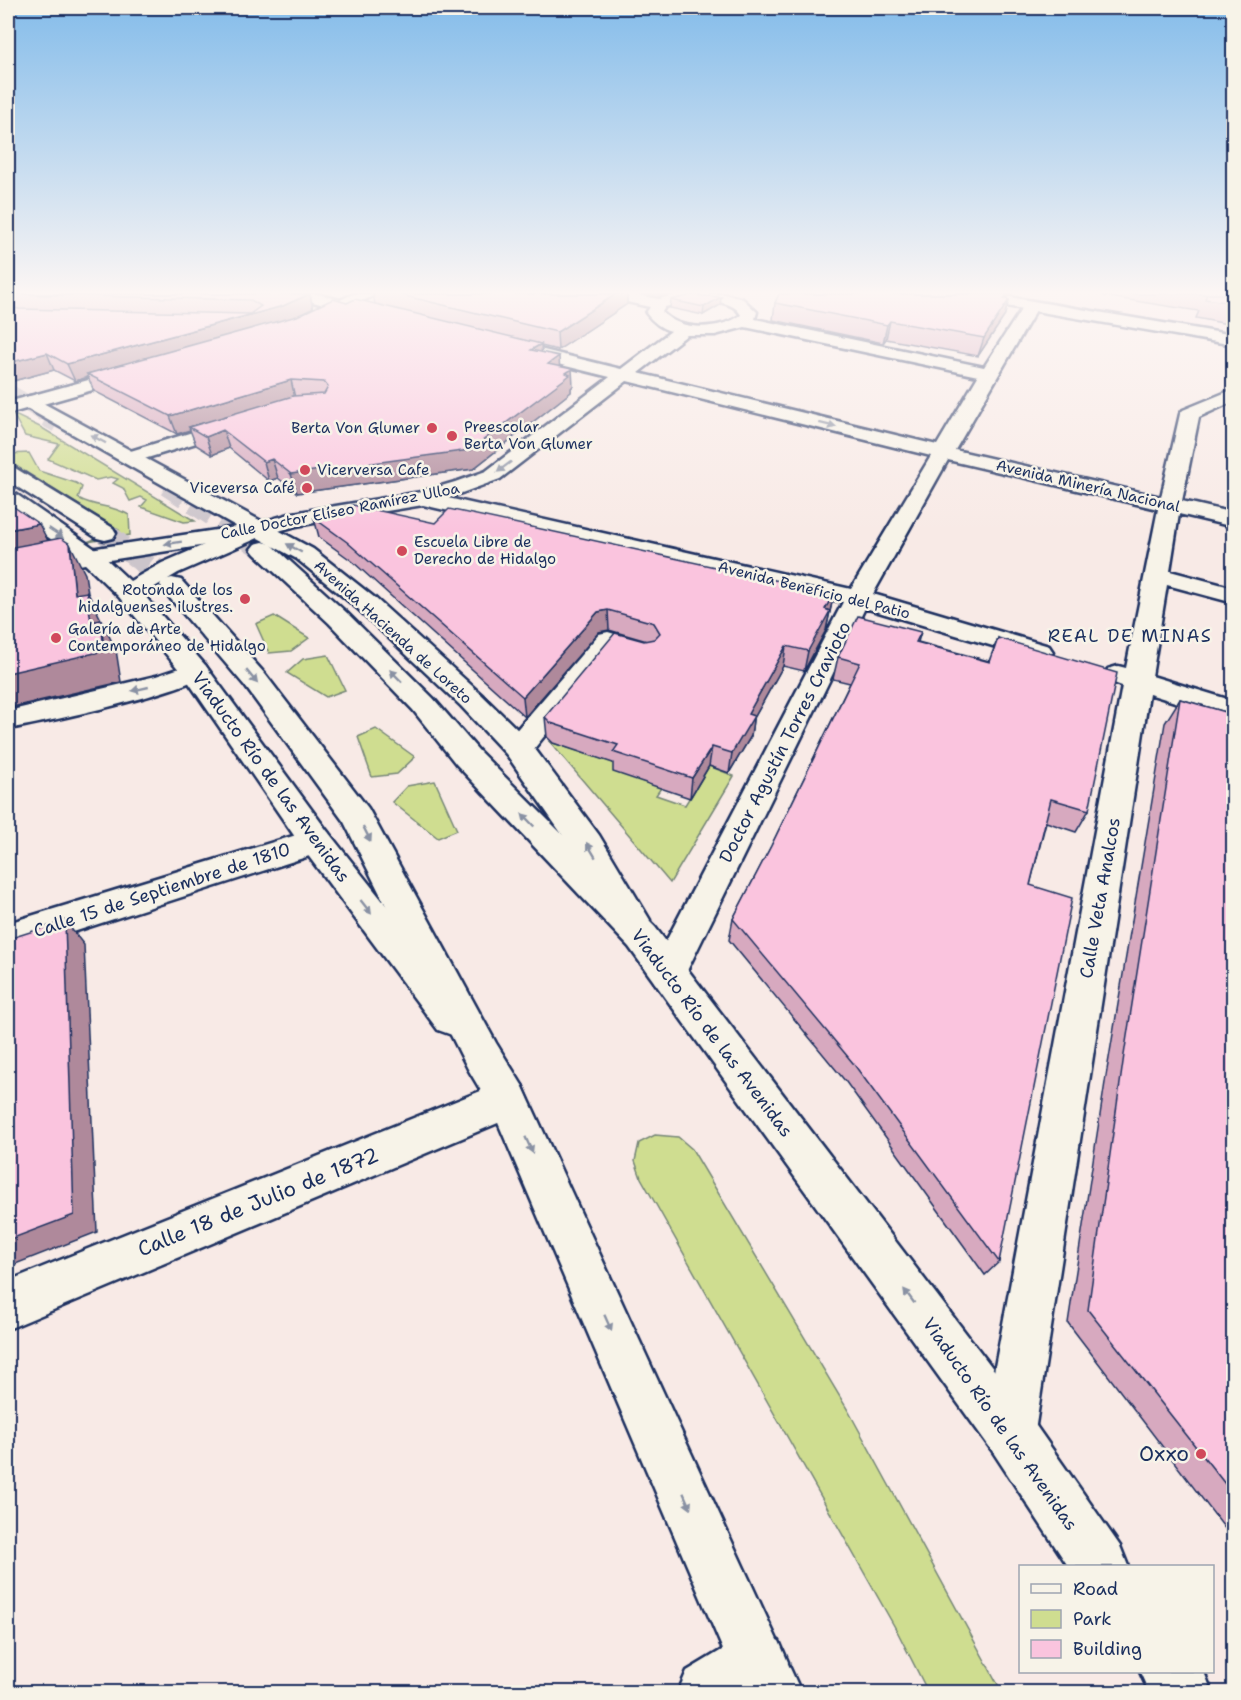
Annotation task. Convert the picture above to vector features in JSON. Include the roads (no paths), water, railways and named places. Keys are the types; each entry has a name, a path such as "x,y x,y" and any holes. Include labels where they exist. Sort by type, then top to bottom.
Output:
{"street":[{"path":"8,391 75,373"},
{"path":"8,408 132,373"},
{"name":"Avenida Minería Nacional","path":"615,373 1233,520"},
{"name":"Calle Doctor Elíseo Ramírez Ulloa","path":"8,572 98,544 261,540 293,520 423,498 463,487 493,475 629,373"},
{"name":"Doctor Agustín Torres Cravioto","path":"668,972 858,598 989,373"},
{"path":"30,402 36,390 58,378"},
{"name":"Calle Veta Analcos","path":"1009,1431 1137,681 1170,504 1190,414 1229,398"},
{"path":"8,401 30,402"},
{"name":"Avenida Hacienda de Loreto","path":"30,402 130,457 261,540 305,554 366,603 471,700 518,748 587,844 642,937"},
{"path":"130,457 252,420"},
{"name":"Viaducto Río de las Avenidas","path":"8,472 98,544 128,592 195,670 316,841 482,1056"},
{"name":"Avenida Beneficio del Patio","path":"423,498 493,516 858,598 1059,658"},
{"name":"Viaducto Río de las Avenidas","path":"8,500 98,544"},
{"path":"128,592 170,568 261,540"},
{"name":"Viaducto Río de las Avenidas","path":"261,540 423,704 467,757 642,937 1009,1431 1099,1565"},
{"path":"1158,575 1233,596"},
{"name":"Viaducto Río de las Avenidas","path":"172,585 255,680 357,816 482,1056 508,1099 765,1677"},
{"path":"518,748 608,640 644,651"},
{"path":"1093,668 1233,711"},
{"path":"8,720 164,683 195,670"},
{"name":"Calle 15 de Septiembre de 1810","path":"8,939 316,841"},
{"name":"Calle 18 de Julio de 1872","path":"8,1305 508,1099"},
{"path":"1171,1673 1182,1692"},
{"path":"708,1692 765,1677"}],"tunnel":[{"path":"8,392 50,417"},
{"path":"47,416 58,422"},
{"path":"167,485 263,549"},
{"path":"105,533 154,571"},
{"path":"152,569 172,585"}],"place":[{"name":"Berta Von Glumer","path":"432,428"},
{"name":"Preescolar Berta Von Glumer","path":"452,436"},
{"name":"Vicerversa Cafe","path":"305,470"},
{"name":"Viceversa Café","path":"307,488"},
{"name":"Escuela Libre de Derecho de Hidalgo","path":"402,551"},
{"name":"Rotonda de los hidalguenses ilustres.","path":"245,599"},
{"name":"Galería de Arte Contemporáneo de Hidalgo","path":"56,638"},
{"name":"Oxxo","path":"1201,1454"}],"district":[{"name":"REAL DE MINAS","path":"1130,636"}]}
